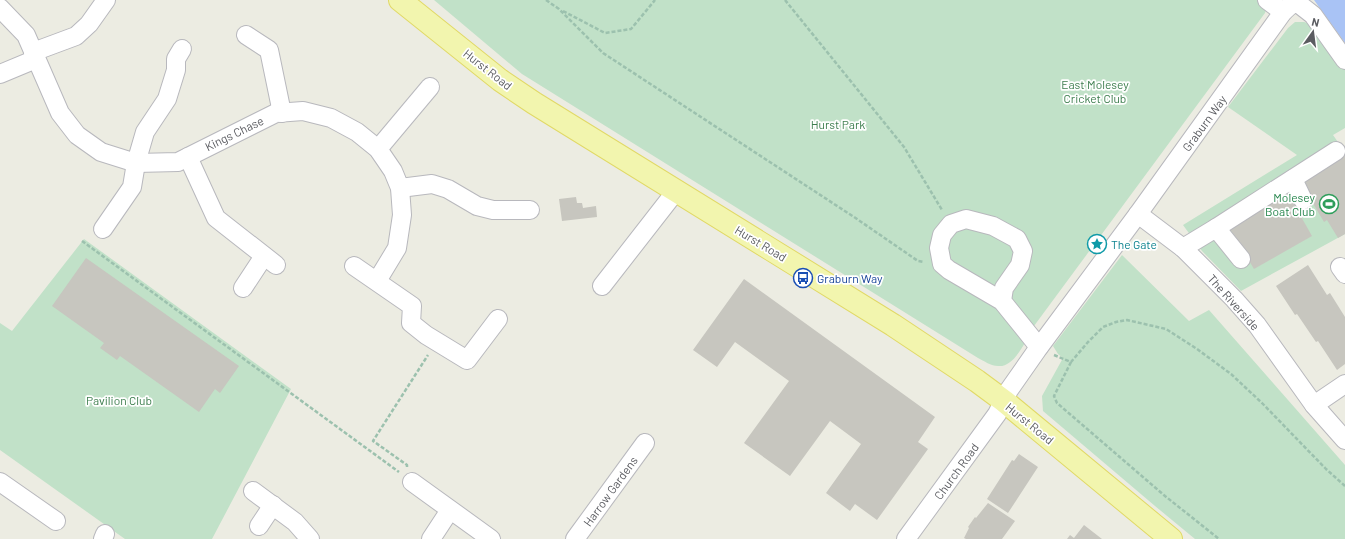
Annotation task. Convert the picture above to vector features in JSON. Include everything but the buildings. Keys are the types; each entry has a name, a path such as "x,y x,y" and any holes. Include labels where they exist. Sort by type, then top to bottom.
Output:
{"main road":[{"name":"Hurst Road","path":"400,0 500,80 534,103 893,325 976,381 1004,401 1171,539"}],"street":[{"path":"0,74 35,55 76,36 89,24 106,0"},
{"path":"1267,0 1313,15 1345,60"},
{"name":"Graburn Way","path":"1039,347 1289,7"},
{"name":"Kings Chase","path":"0,8 26,35 60,113 77,135 101,152 136,163 178,162 276,113 303,112 331,118 357,132 378,149 393,171 400,188 402,215 397,248 376,281"},
{"path":"246,35 269,50 282,113"},
{"path":"103,229 132,187 136,163 145,132 167,99 176,70 176,59 182,49"},
{"path":"378,149 430,87"},
{"path":"1183,248 1336,151"},
{"path":"188,157 216,218 270,260 243,288"},
{"path":"1293,178 1303,200"},
{"path":"400,188 432,184 448,189 477,206 493,210 530,210"},
{"path":"602,286 676,191"},
{"name":"The Riverside","path":"1138,214 1183,248 1234,299 1254,321 1314,405 1345,440"},
{"path":"1002,301 1004,288 1020,265 1023,251 1017,239 993,226 966,219 951,224 942,235 940,248 942,264 949,270 1002,301 1039,347 1004,401"},
{"path":"1216,228 1241,259"},
{"path":"354,266 412,306 411,323 426,335 467,360 498,319"},
{"path":"1314,405 1345,384"},
{"name":"Church Road","path":"906,539 997,414 1004,401"},
{"name":"Harrow Gardens","path":"575,539 645,444"},
{"path":"0,482 56,521"},
{"path":"412,482 491,539"},
{"path":"253,491 295,522 310,539"},
{"path":"259,526 273,505"},
{"path":"430,539 450,510"}],"path":[{"path":"546,0 559,9 605,34 631,29 655,0"},
{"path":"785,0 904,147 951,224"},
{"path":"559,9 603,53 848,213 918,261 942,264"},
{"path":"82,241 412,482"},
{"path":"1219,539 1165,496 1056,403 1054,396 1071,362 1103,327 1127,320 1166,329 1197,348 1231,374 1345,486"},
{"path":"412,482 407,465 373,441 431,350 426,335"},
{"path":"1039,347 1071,362"}],"green space":[{"name":"Hurst Park","path":"434,0 1269,0 1265,13 1034,326 1020,351 1010,362 1004,365 995,366 978,358 522,74"},
{"path":"1295,22 1304,22 1314,25 1345,68 1345,128 1333,135 1345,152 1345,234 1241,291 1202,251 1183,225 1297,155 1228,107 1288,28"},
{"name":"Pavilion Club","path":"84,239 291,389 212,539 125,539 0,450 0,323 12,331"},
{"path":"1122,255 1189,321 1209,310 1345,465 1345,539 1195,539 1043,411 1042,396 1063,358 1058,354 1053,346"}],"water":[{"path":"1314,0 1345,0 1345,43"}],"place":[{"name":"Molesey Boat Club","path":"1329,204"},
{"name":"The Gate","path":"1097,244"},
{"name":"Graburn Way","path":"803,278"}],"park label":[{"name":"East Molesey Cricket Club","path":"1095,91"}]}
